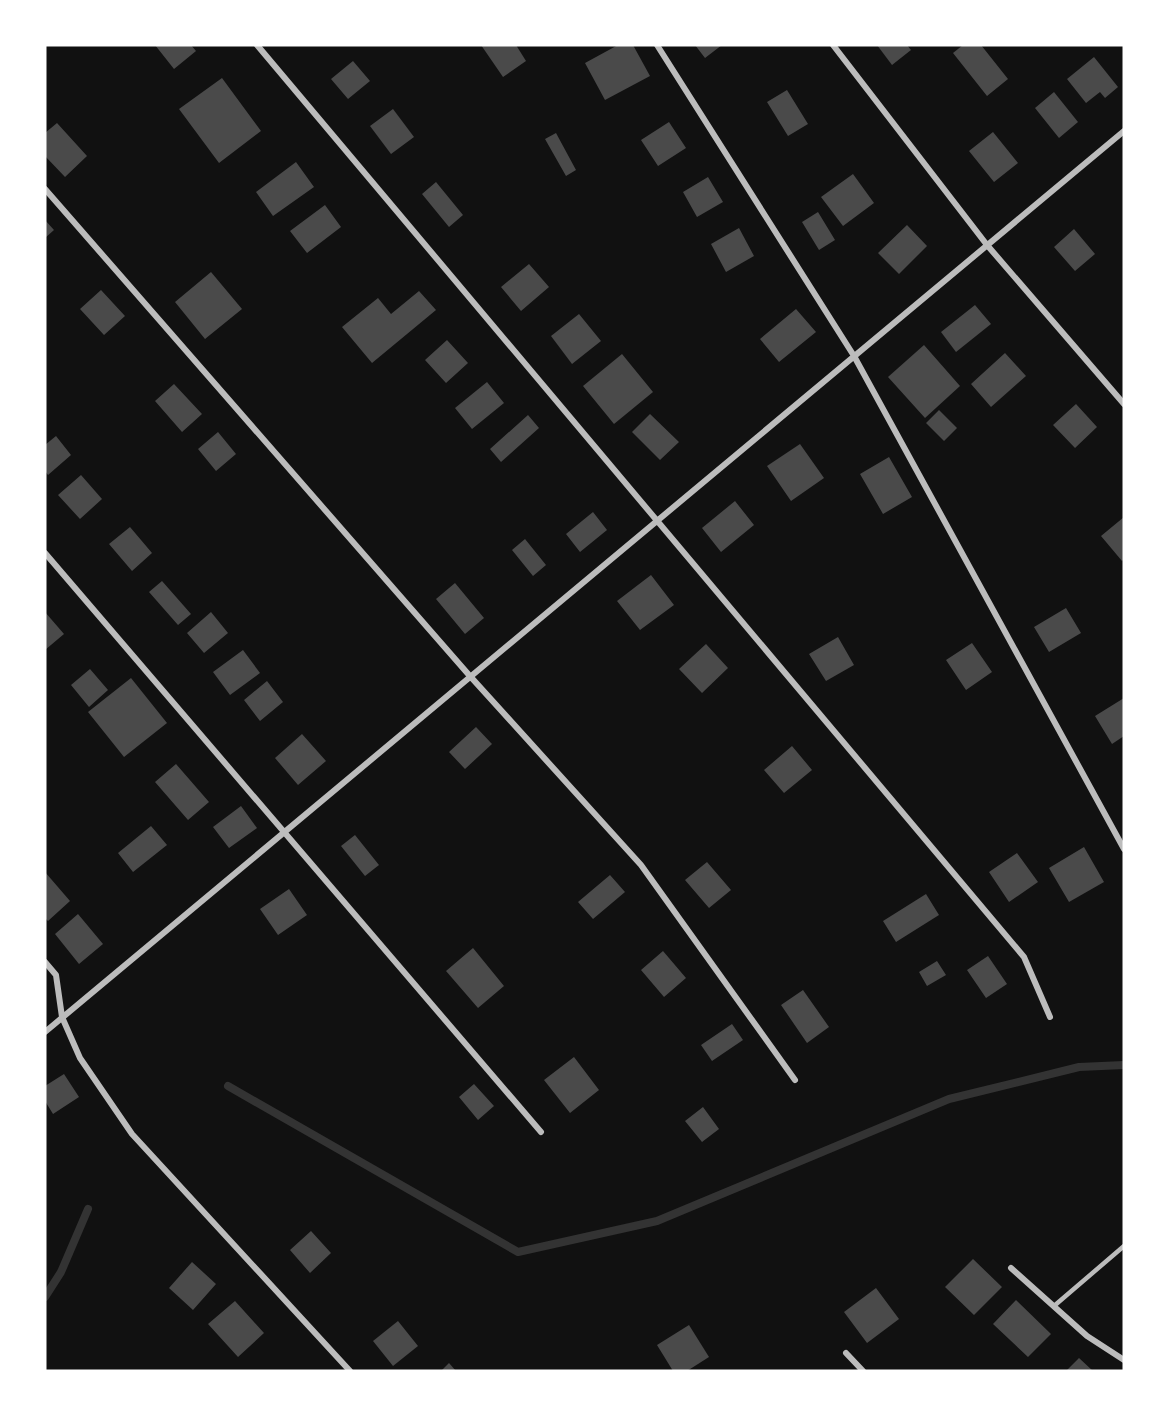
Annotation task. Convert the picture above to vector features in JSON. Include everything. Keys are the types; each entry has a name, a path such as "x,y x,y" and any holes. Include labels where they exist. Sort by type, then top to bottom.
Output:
{"street":[{"path":"257,45 1024,957 1050,1017"},
{"path":"657,45 854,356 1124,849"},
{"path":"833,45 987,245 1124,404"},
{"path":"45,1032 1124,131"},
{"path":"45,189 470,675 641,865 795,1080"},
{"path":"45,553 541,1132"},
{"path":"45,962 56,975 62,1017 80,1058 132,1134 350,1371"},
{"path":"1011,1268 1087,1336 1124,1360"},
{"path":"846,1353 863,1371"}],"lane":[{"path":"1054,1306 1124,1246"}],"building":[{"path":"155,45 191,45 196,51 174,69"},
{"path":"481,45 516,45 526,61 503,77"},
{"path":"618,45 633,45 650,76 605,100 585,63"},
{"path":"695,45 722,45 705,58"},
{"path":"877,45 907,45 911,50 892,65"},
{"path":"963,45 981,45 1008,79 987,96 953,53"},
{"path":"1094,57 1118,87 1105,98 1100,92 1086,103 1067,79"},
{"path":"353,61 370,81 348,99 331,79"},
{"path":"222,78 261,131 219,163 179,109"},
{"path":"787,90 808,124 788,136 767,102"},
{"path":"1054,92 1078,122 1059,138 1035,108"},
{"path":"393,109 414,137 391,154 370,126"},
{"path":"669,122 686,148 658,166 641,140"},
{"path":"57,123 87,156 65,177 45,156 45,133"},
{"path":"993,132 1018,163 994,182 969,151"},
{"path":"556,133 576,170 566,176 545,139"},
{"path":"296,162 314,187 273,216 256,192"},
{"path":"853,174 874,203 843,226 821,197"},
{"path":"708,177 723,202 697,217 683,192"},
{"path":"436,182 463,215 449,227 422,194"},
{"path":"325,205 341,227 307,253 290,231"},
{"path":"818,212 835,240 819,250 802,222"},
{"path":"45,220 54,230 45,238"},
{"path":"907,225 927,246 899,274 878,253"},
{"path":"739,228 754,256 726,272 711,244"},
{"path":"1074,229 1095,254 1075,271 1054,247"},
{"path":"529,264 549,287 521,311 501,287"},
{"path":"211,272 242,309 205,339 175,302"},
{"path":"101,290 125,316 104,335 80,309"},
{"path":"419,291 436,310 372,363 342,327 378,298 391,314"},
{"path":"975,305 991,324 956,352 941,332"},
{"path":"796,309 816,332 779,362 760,339"},
{"path":"579,314 601,341 572,364 551,336"},
{"path":"447,340 468,363 446,383 425,360"},
{"path":"924,345 960,386 925,418 888,377"},
{"path":"1005,353 1026,376 991,407 971,384"},
{"path":"622,354 653,392 614,424 583,386"},
{"path":"487,382 504,403 472,429 455,408"},
{"path":"174,384 202,414 182,432 155,401"},
{"path":"1076,404 1097,427 1075,448 1053,425"},
{"path":"939,410 957,428 944,441 926,423"},
{"path":"650,414 679,442 660,460 632,432"},
{"path":"528,415 539,428 501,462 490,449"},
{"path":"218,432 236,454 216,471 198,449"},
{"path":"56,436 71,455 48,475 45,471 45,445"},
{"path":"800,444 824,478 791,501 767,466"},
{"path":"889,457 912,497 883,514 860,474"},
{"path":"81,475 102,499 80,519 58,495"},
{"path":"735,501 754,525 721,552 702,528"},
{"path":"593,512 607,530 580,552 566,534"},
{"path":"1124,517 1124,559 1122,561 1101,536"},
{"path":"130,527 152,553 132,571 109,544"},
{"path":"525,539 546,565 533,576 512,550"},
{"path":"651,575 674,605 640,630 617,601"},
{"path":"162,581 191,614 178,625 149,592"},
{"path":"455,583 484,618 465,634 436,599"},
{"path":"1066,608 1081,633 1049,652 1034,627"},
{"path":"45,612 64,634 45,650"},
{"path":"211,612 228,633 204,653 187,633"},
{"path":"838,637 854,665 826,681 809,654"},
{"path":"972,643 992,672 966,690 946,660"},
{"path":"706,644 728,668 702,693 679,669"},
{"path":"243,650 260,673 230,695 213,672"},
{"path":"90,669 108,690 89,707 71,685"},
{"path":"131,678 167,723 124,757 88,712"},
{"path":"267,681 283,702 260,721 244,700"},
{"path":"1124,698 1124,736 1112,744 1095,716"},
{"path":"476,727 492,744 465,769 449,752"},
{"path":"302,734 326,761 298,785 275,758"},
{"path":"792,746 812,770 784,793 764,770"},
{"path":"176,764 209,802 188,820 155,782"},
{"path":"241,806 257,828 229,848 213,827"},
{"path":"151,826 167,845 133,872 118,853"},
{"path":"355,835 379,865 365,876 341,846"},
{"path":"1084,847 1104,882 1069,902 1049,868"},
{"path":"1017,853 1038,882 1009,902 989,872"},
{"path":"707,862 731,890 709,908 685,880"},
{"path":"45,872 70,901 48,921 45,918"},
{"path":"610,875 625,892 593,919 578,902"},
{"path":"289,889 307,915 278,935 260,909"},
{"path":"926,894 939,915 896,942 883,921"},
{"path":"78,914 103,944 79,964 55,934"},
{"path":"473,948 504,986 478,1008 446,971"},
{"path":"663,951 686,978 664,997 641,970"},
{"path":"988,956 1007,984 986,998 967,970"},
{"path":"937,961 946,975 927,986 919,972"},
{"path":"803,990 829,1027 807,1043 781,1005"},
{"path":"732,1024 743,1040 712,1061 701,1045"},
{"path":"574,1057 599,1090 570,1113 544,1080"},
{"path":"64,1074 79,1097 53,1114 45,1101 45,1086"},
{"path":"474,1084 494,1106 478,1120 459,1097"},
{"path":"703,1107 719,1129 702,1142 685,1121"},
{"path":"311,1231 331,1253 310,1273 290,1250"},
{"path":"973,1259 1002,1287 974,1315 945,1287"},
{"path":"192,1262 216,1284 193,1310 169,1288"},
{"path":"876,1288 899,1319 867,1343 844,1312"},
{"path":"1016,1300 1051,1334 1028,1357 993,1324"},
{"path":"235,1301 264,1333 238,1357 208,1324"},
{"path":"398,1321 418,1346 393,1366 373,1341"},
{"path":"689,1325 709,1357 687,1371 673,1371 657,1345"},
{"path":"1079,1358 1093,1371 1066,1371"},
{"path":"449,1363 456,1371 441,1371"}],"waterway":[{"path":"228,1086 518,1252 657,1221 949,1099 1079,1067 1124,1065"},
{"path":"45,1297 61,1272 88,1209"}]}
